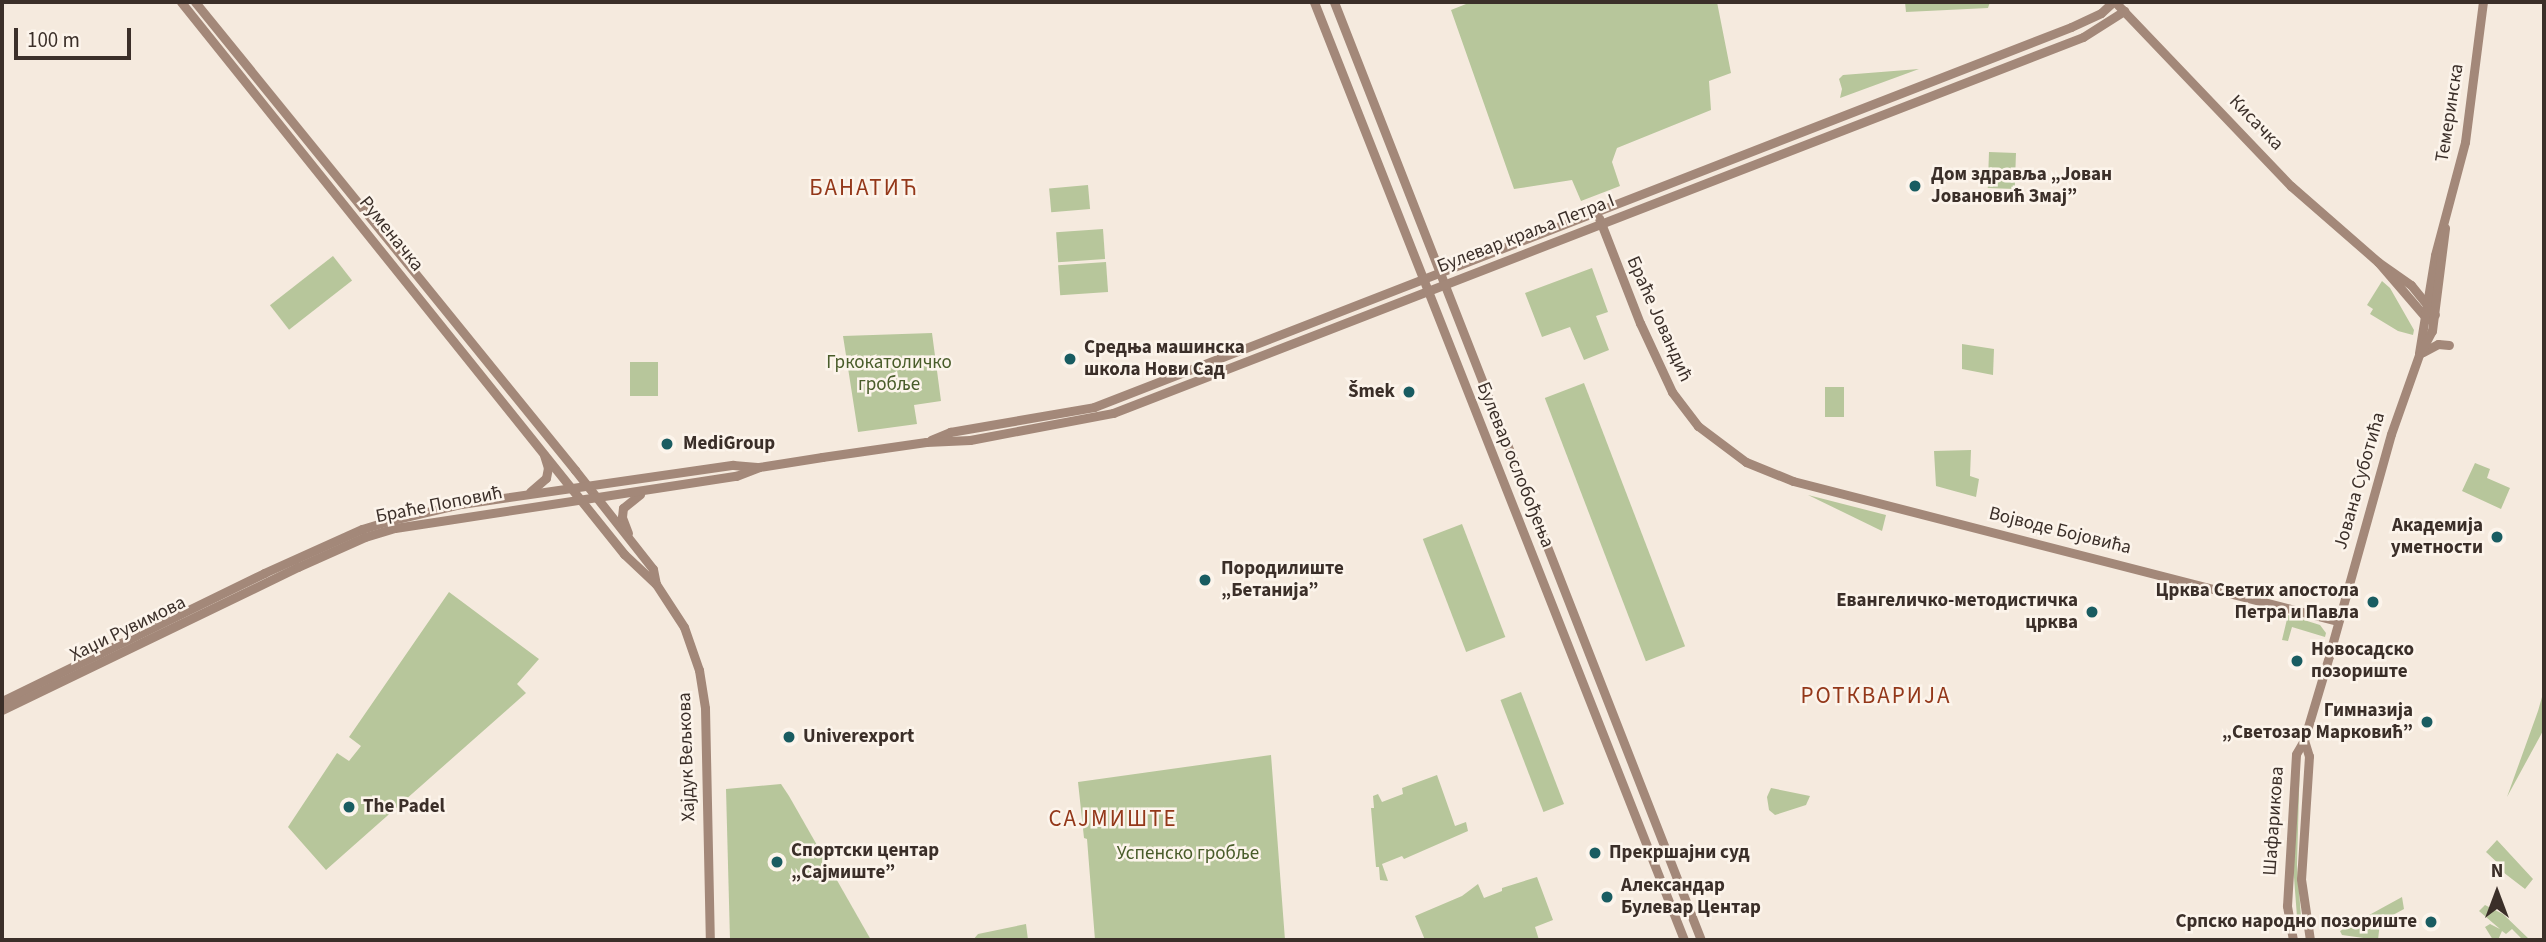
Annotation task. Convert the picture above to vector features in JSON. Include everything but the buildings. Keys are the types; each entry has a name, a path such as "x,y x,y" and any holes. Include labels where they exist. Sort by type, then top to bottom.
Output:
{"street":[{"name":"Булевар ослобођења","path":"1314,2 1684,940"},
{"name":"Булевар ослобођења","path":"1334,2 1701,940"},
{"name":"Булевар краља Петра I","path":"926,442 950,432 1094,407 2082,22 2114,2"},
{"name":"Кисачка","path":"2114,2 2291,186 2378,262 2430,316 2433,325"},
{"name":"Темеринска","path":"2430,316 2445,228 2468,124 2483,2"},
{"path":"184,4 198,3"},
{"name":"Руменачка","path":"198,3 588,487"},
{"name":"Руменачка","path":"184,4 573,489"},
{"name":"Булевар краља Петра I","path":"581,499 736,476 759,467 926,442 951,442 1100,417 2083,37 2124,11"},
{"name":"Браће Јовандић","path":"1597,213 1643,330 1681,405 1713,439 1746,462 1774,474"},
{"name":"Темеринска","path":"2430,316 2427,305 2431,277 2439,239 2445,228"},
{"name":"Кисачка","path":"2378,262 2411,285 2427,305"},
{"path":"2411,285 2421,285 2431,277"},
{"name":"Јована Суботића","path":"2304,740 2391,434 2430,316"},
{"name":"Јована Суботића","path":"2419,355 2433,325"},
{"path":"2419,355 2434,346 2449,345"},
{"path":"524,495 546,478 548,468 544,453"},
{"name":"Булевар краља Петра I","path":"573,489 733,465 759,467"},
{"name":"Војводе Бојовића","path":"1774,474 2338,621"},
{"name":"Хајдук Вељкова","path":"588,487 653,569 656,584"},
{"name":"Хајдук Вељкова","path":"573,489 638,570 656,584 684,627 702,682 710,940"},
{"name":"Браће Поповић","path":"267,577 362,529 392,520 461,504 573,489"},
{"path":"633,544 622,517 623,508 629,500 648,490"},
{"name":"Браће Поповић","path":"267,577 365,537 395,528 581,499"},
{"name":"Хаџи Рувимова","path":"2,701 267,577"},
{"name":"Хаџи Рувимова","path":"2,710 267,577"},
{"name":"Шафарикова","path":"2304,740 2309,750 2301,866 2310,940"},
{"name":"Шафарикова","path":"2293,940 2288,921 2287,885 2296,754 2304,740"}],"green space":[{"path":"1471,2 1717,2 1731,73 1709,81 1711,110 1617,148 1612,162 1620,186 1581,201 1572,180 1514,189 1451,10"},
{"path":"1905,2 1990,2 1988,8 1906,12"},
{"path":"1919,69 1840,98 1842,89 1839,79 1843,75"},
{"path":"1989,152 2016,153 2015,189 1988,188"},
{"path":"1088,185 1090,209 1051,212 1049,188"},
{"path":"1103,229 1105,259 1058,262 1056,232"},
{"path":"333,256 352,280 289,330 270,305"},
{"path":"1106,262 1108,292 1060,295 1058,265"},
{"path":"1592,268 1608,312 1596,316 1609,350 1584,360 1570,327 1542,337 1525,293"},
{"path":"2382,281 2390,288 2414,330 2413,335 2398,331 2370,314 2373,309 2367,305"},
{"name":"Гркокатоличко гробље","path":"932,333 941,401 914,405 917,424 858,432 843,336"},
{"path":"1962,344 1994,349 1993,375 1962,369"},
{"path":"630,362 658,362 658,396 630,396"},
{"path":"1584,383 1685,646 1646,661 1545,398"},
{"path":"1825,387 1844,387 1844,417 1825,417"},
{"path":"1971,450 1970,476 1979,479 1976,497 1936,486 1934,451"},
{"path":"2475,463 2490,469 2487,478 2510,488 2501,509 2462,491"},
{"path":"1808,495 1886,515 1882,531"},
{"path":"1462,524 1505,637 1466,652 1423,539"},
{"path":"449,592 539,659 517,684 526,693 326,870 288,827 337,753 349,761 361,746 349,737"},
{"path":"2288,615 2320,625 2326,633 2325,637 2292,627 2288,641 2282,640"},
{"path":"1521,692 1564,804 1543,812 1500,700"},
{"path":"2542,697 2544,729 2507,797 2538,711"},
{"name":"Успенско гробље","path":"1271,755 1285,940 1095,940 1087,839 1084,838 1078,782"},
{"path":"2300,758 2297,865 2301,917 2297,917 2293,864"},
{"path":"1437,775 1455,826 1466,822 1468,831 1404,859 1402,856 1382,864 1388,881 1380,880 1379,867 1376,867 1371,808 1374,808 1373,796 1378,794 1382,802 1403,794 1402,788"},
{"name":"Спортски центар „Сајмиште”","path":"781,784 871,940 730,940 726,789"},
{"path":"1771,788 1810,796 1806,805 1775,815 1769,810 1767,797"},
{"path":"2497,840 2533,879 2525,889 2499,869 2501,866 2486,852"},
{"path":"1537,877 1553,920 1535,927 1539,940 1425,940 1415,916 1462,896 1478,884 1484,898 1502,891 1502,888"},
{"path":"2402,897 2404,909 2380,922 2378,940 2342,935 2340,931"},
{"path":"2485,905 2503,914 2530,940 2523,940 2512,929 2506,934 2502,931 2498,940 2493,940 2485,927 2490,924 2500,929 2479,911"},
{"path":"1026,924 1028,940 973,940 978,934"}],"place":[{"name":"Дом здравља „Јован Јовановић Змај”","path":"1915,186"},
{"name":"Средња машинска школа Нови Сад","path":"1070,359"},
{"name":"Šmek","path":"1409,392"},
{"name":"MediGroup","path":"667,444"},
{"name":"Академија уметности","path":"2497,537"},
{"name":"Породилиште „Бетанија”","path":"1205,580"},
{"name":"Црква Светих апостола Петра и Павла","path":"2373,602"},
{"name":"Евангеличко-методистичка црква","path":"2092,612"},
{"name":"Новосадско позориште","path":"2297,661"},
{"name":"Гимназија „Светозар Марковић”","path":"2427,722"},
{"name":"Univerexport","path":"789,737"},
{"name":"The Padel","path":"349,807"},
{"name":"Прекршајни суд","path":"1595,853"},
{"name":"Спортски центар „Сајмиште”","path":"777,862"},
{"name":"Александар Булевар Центар","path":"1607,897"},
{"name":"Српско народно позориште","path":"2431,922"}],"district":[{"name":"БАНАТИЋ","path":"864,188"},
{"name":"РОТКВАРИЈА","path":"1876,696"},
{"name":"САЈМИШТЕ","path":"1113,819"}]}
